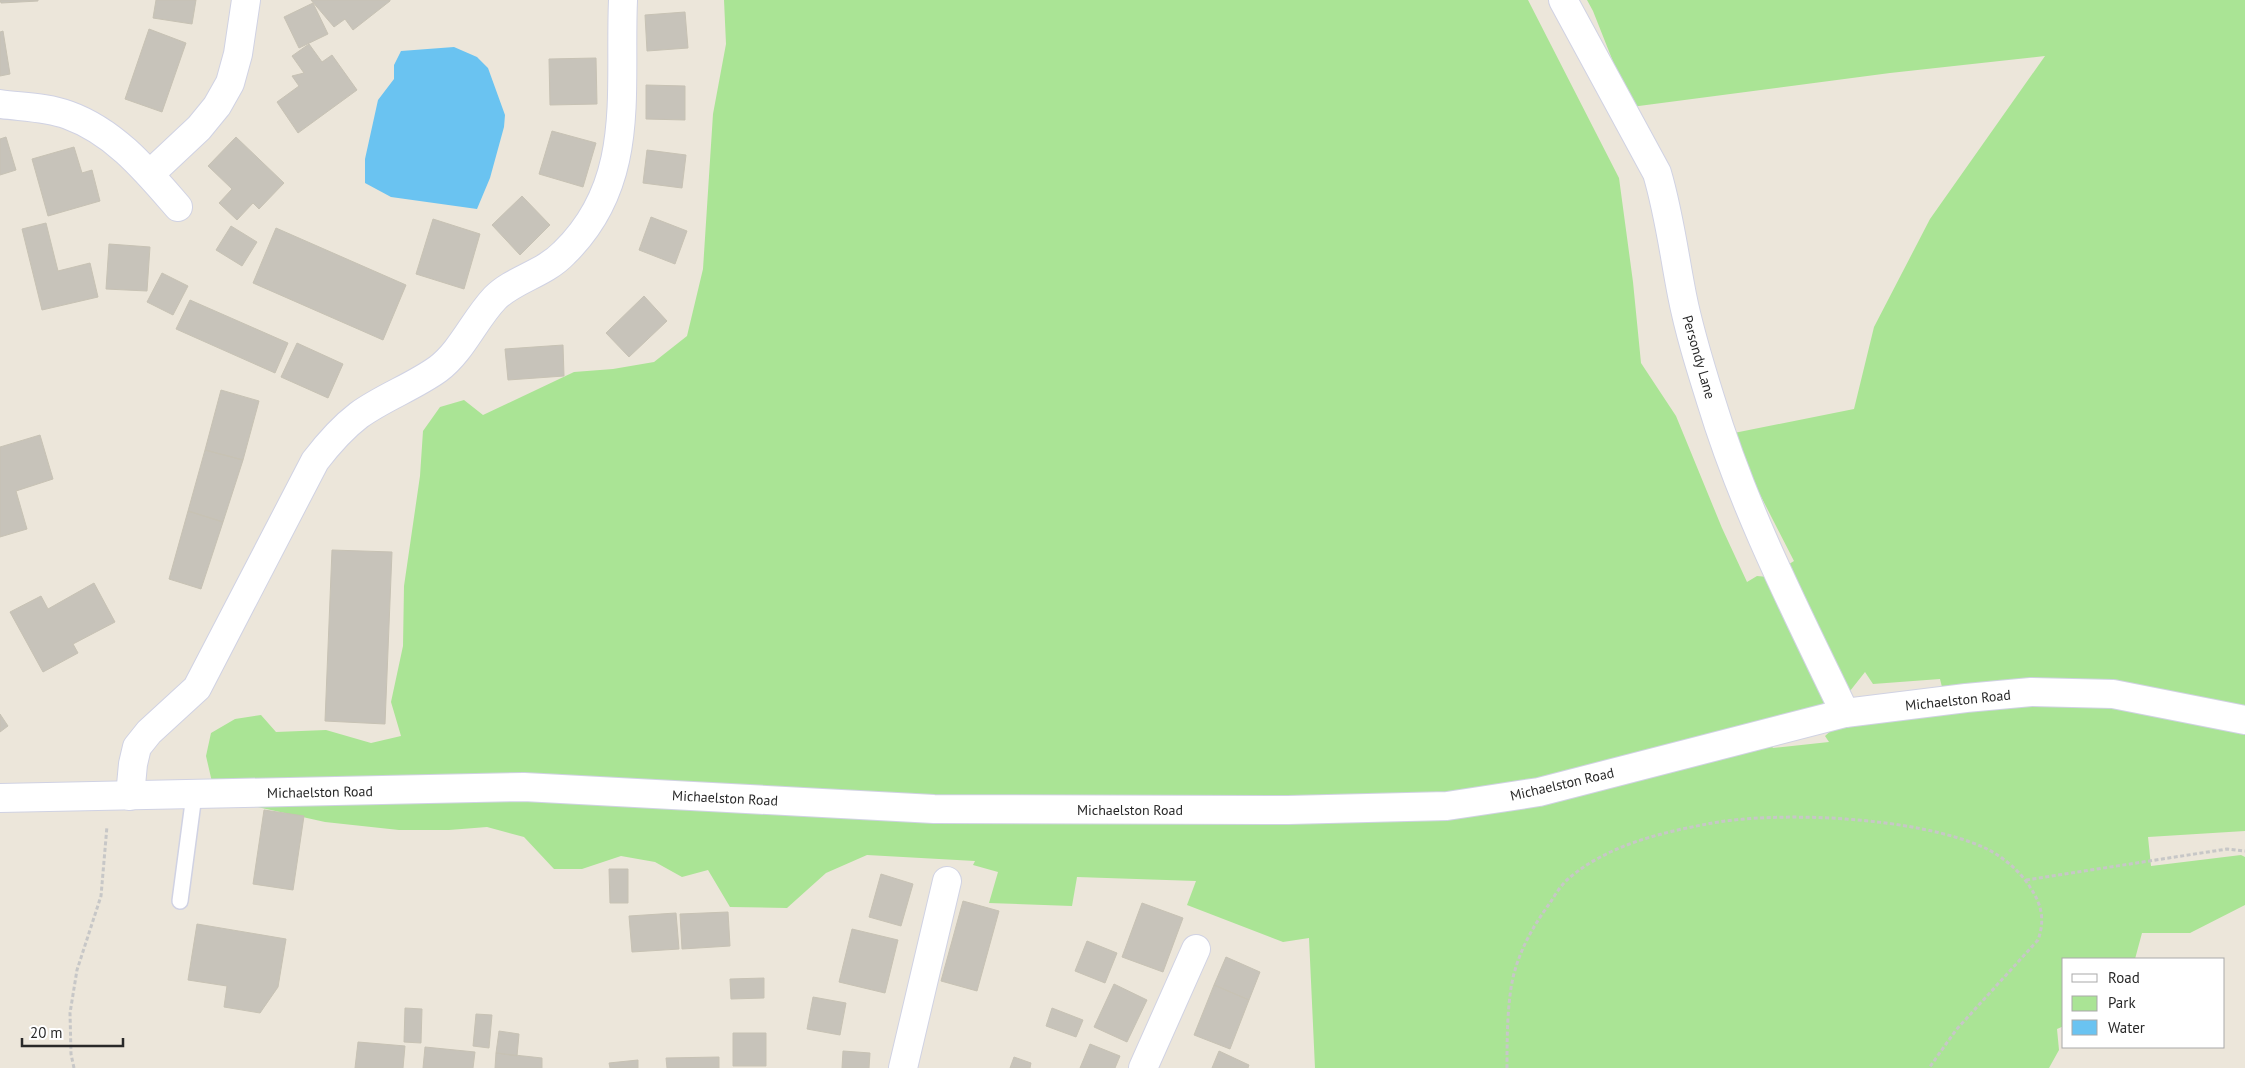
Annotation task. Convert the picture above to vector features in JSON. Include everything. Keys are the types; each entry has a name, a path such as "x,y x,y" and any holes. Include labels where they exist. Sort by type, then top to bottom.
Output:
{"street":[{"path":"150,174 199,128 217,106 230,83 238,54 246,0"},
{"path":"120,796 137,747 149,732 197,688 314,461 333,438 360,415 438,369 453,353 494,299 507,288 538,273 563,255 598,212 612,178 621,142 623,0"},
{"name":"Persondy Lane","path":"1563,0 1657,173 1666,204 1682,297 1695,348 1733,468 1762,540 1846,714"},
{"path":"0,104 67,114 96,127 114,140 150,174 178,207"},
{"name":"Michaelston Road","path":"0,798 524,787 934,809 1288,810 1447,806 1539,792 1846,714 1966,698 2031,692 2071,691 2113,694 2245,720"},
{"path":"903,1068 947,881"},
{"path":"1142,1068 1196,949"}],"lane":[{"path":"180,901 194,795"}],"path":[{"path":"74,1068 71,1054 70,1013 77,970 101,896 120,796"},
{"path":"1507,1068 1507,1034 1515,970 1534,925 1567,880 1608,852 1651,837 1709,823 1775,818 1845,819 1918,829 1959,839 1985,848 2005,860 2026,880 2036,896 2042,910 2043,926 2038,940 1956,1030 1929,1068"},
{"path":"2026,880 2227,850 2245,852"}],"green space":[{"path":"724,0 1528,0 1619,178 1633,282 1641,363 1676,416 1722,528 1747,582 1757,576 1768,577 1794,561 1729,434 1854,409 1874,327 1930,219 2045,56 1890,73 1631,107 1587,0 2245,0 2245,712 2091,683 2040,678 1966,693 1942,687 1940,679 1873,684 1865,672 1850,691 1822,707 1758,725 1773,748 1829,742 1825,736 1835,727 2040,697 2245,729 2245,831 2148,837 2151,866 2241,855 2245,857 2245,905 2190,933 2142,933 2135,958 2062,958 2062,1027 2057,1029 2059,1050 2049,1068 1315,1068 1309,938 1283,942 1187,905 1196,881 1077,877 1072,906 989,903 998,872 973,865 975,861 867,855 826,873 787,908 730,907 708,870 682,877 655,862 621,856 582,869 554,869 524,837 487,827 449,830 399,830 325,822 239,803 212,782 206,756 211,733 235,719 261,715 276,732 326,730 371,743 401,736 391,702 403,646 404,586 420,476 423,431 440,407 464,400 483,415 574,372 613,369 654,362 687,336 703,269 713,114 726,44"}],"water":[{"path":"454,47 477,57 488,68 505,115 504,127 490,178 477,209 391,197 365,183 365,159 378,100 394,79 394,65 401,51"}],"building":[{"path":"0,0 38,0 38,1 1,3"},
{"path":"156,0 196,0 192,24 153,18"},
{"path":"311,0 390,1 353,30 345,19 334,27"},
{"path":"313,3 328,34 299,48 284,17"},
{"path":"685,12 688,48 647,51 645,15"},
{"path":"149,29 186,43 162,112 125,99"},
{"path":"3,31 10,74 0,76 0,32"},
{"path":"309,44 322,62 332,55 357,90 298,133 277,102 299,86 292,76 304,73 292,56"},
{"path":"596,58 597,104 550,105 549,59"},
{"path":"646,85 685,86 685,120 646,119"},
{"path":"552,131 596,143 583,187 539,174"},
{"path":"6,137 16,170 0,175 0,139"},
{"path":"236,137 284,183 259,209 253,203 237,220 219,203 232,189 208,166"},
{"path":"74,147 82,173 92,170 100,201 48,216 32,159"},
{"path":"647,150 686,155 682,188 643,183"},
{"path":"522,196 550,225 520,255 492,225"},
{"path":"651,217 687,231 675,264 639,250"},
{"path":"433,219 480,234 464,289 416,274"},
{"path":"46,223 58,271 90,263 98,297 42,310 22,229"},
{"path":"231,226 257,242 242,266 216,250"},
{"path":"276,228 406,285 383,340 253,283"},
{"path":"109,244 150,247 147,291 106,289"},
{"path":"162,273 188,286 173,315 147,302"},
{"path":"644,296 667,321 629,357 606,333"},
{"path":"190,300 288,343 275,373 176,329"},
{"path":"297,343 343,364 328,398 281,377"},
{"path":"563,345 564,376 508,380 505,349"},
{"path":"221,390 259,401 243,460 205,450"},
{"path":"40,435 53,479 16,491 27,529 0,537 0,447"},
{"path":"205,450 243,460 223,522 188,511"},
{"path":"188,511 223,522 201,589 169,579"},
{"path":"332,550 392,552 385,724 325,721"},
{"path":"94,583 115,622 73,644 78,653 43,672 10,612 41,596 48,609"},
{"path":"0,714 8,726 0,732"},
{"path":"264,810 304,816 293,890 253,884"},
{"path":"609,869 628,869 628,903 610,903"},
{"path":"881,874 913,884 901,926 869,917"},
{"path":"963,901 999,911 977,991 941,981"},
{"path":"1142,903 1183,918 1163,972 1122,957"},
{"path":"728,912 730,946 682,949 680,914"},
{"path":"676,913 679,949 632,952 629,916"},
{"path":"197,924 286,939 278,987 260,1013 224,1007 227,986 188,980"},
{"path":"852,929 898,940 885,993 839,982"},
{"path":"1087,941 1117,953 1105,983 1075,971"},
{"path":"1226,957 1260,972 1249,1000 1214,985"},
{"path":"764,978 764,998 731,999 730,979"},
{"path":"1114,984 1147,1000 1127,1042 1094,1027"},
{"path":"1214,985 1249,1000 1230,1049 1194,1035"},
{"path":"813,997 846,1003 840,1035 807,1029"},
{"path":"405,1008 422,1009 421,1043 404,1042"},
{"path":"1052,1008 1083,1020 1076,1037 1046,1026"},
{"path":"476,1014 492,1015 489,1048 473,1046"},
{"path":"499,1031 519,1034 517,1056 496,1053"},
{"path":"733,1033 766,1033 766,1066 733,1066"},
{"path":"358,1042 405,1046 403,1068 355,1068"},
{"path":"1090,1044 1120,1056 1115,1068 1080,1068"},
{"path":"425,1047 475,1052 473,1068 423,1068"},
{"path":"843,1051 870,1053 869,1068 842,1068"},
{"path":"1219,1051 1249,1065 1248,1068 1212,1068"},
{"path":"496,1053 542,1058 542,1068 495,1068"},
{"path":"719,1057 719,1068 667,1068 666,1058"},
{"path":"1014,1057 1031,1063 1030,1068 1010,1068"},
{"path":"638,1060 638,1068 610,1068 609,1063"}]}
